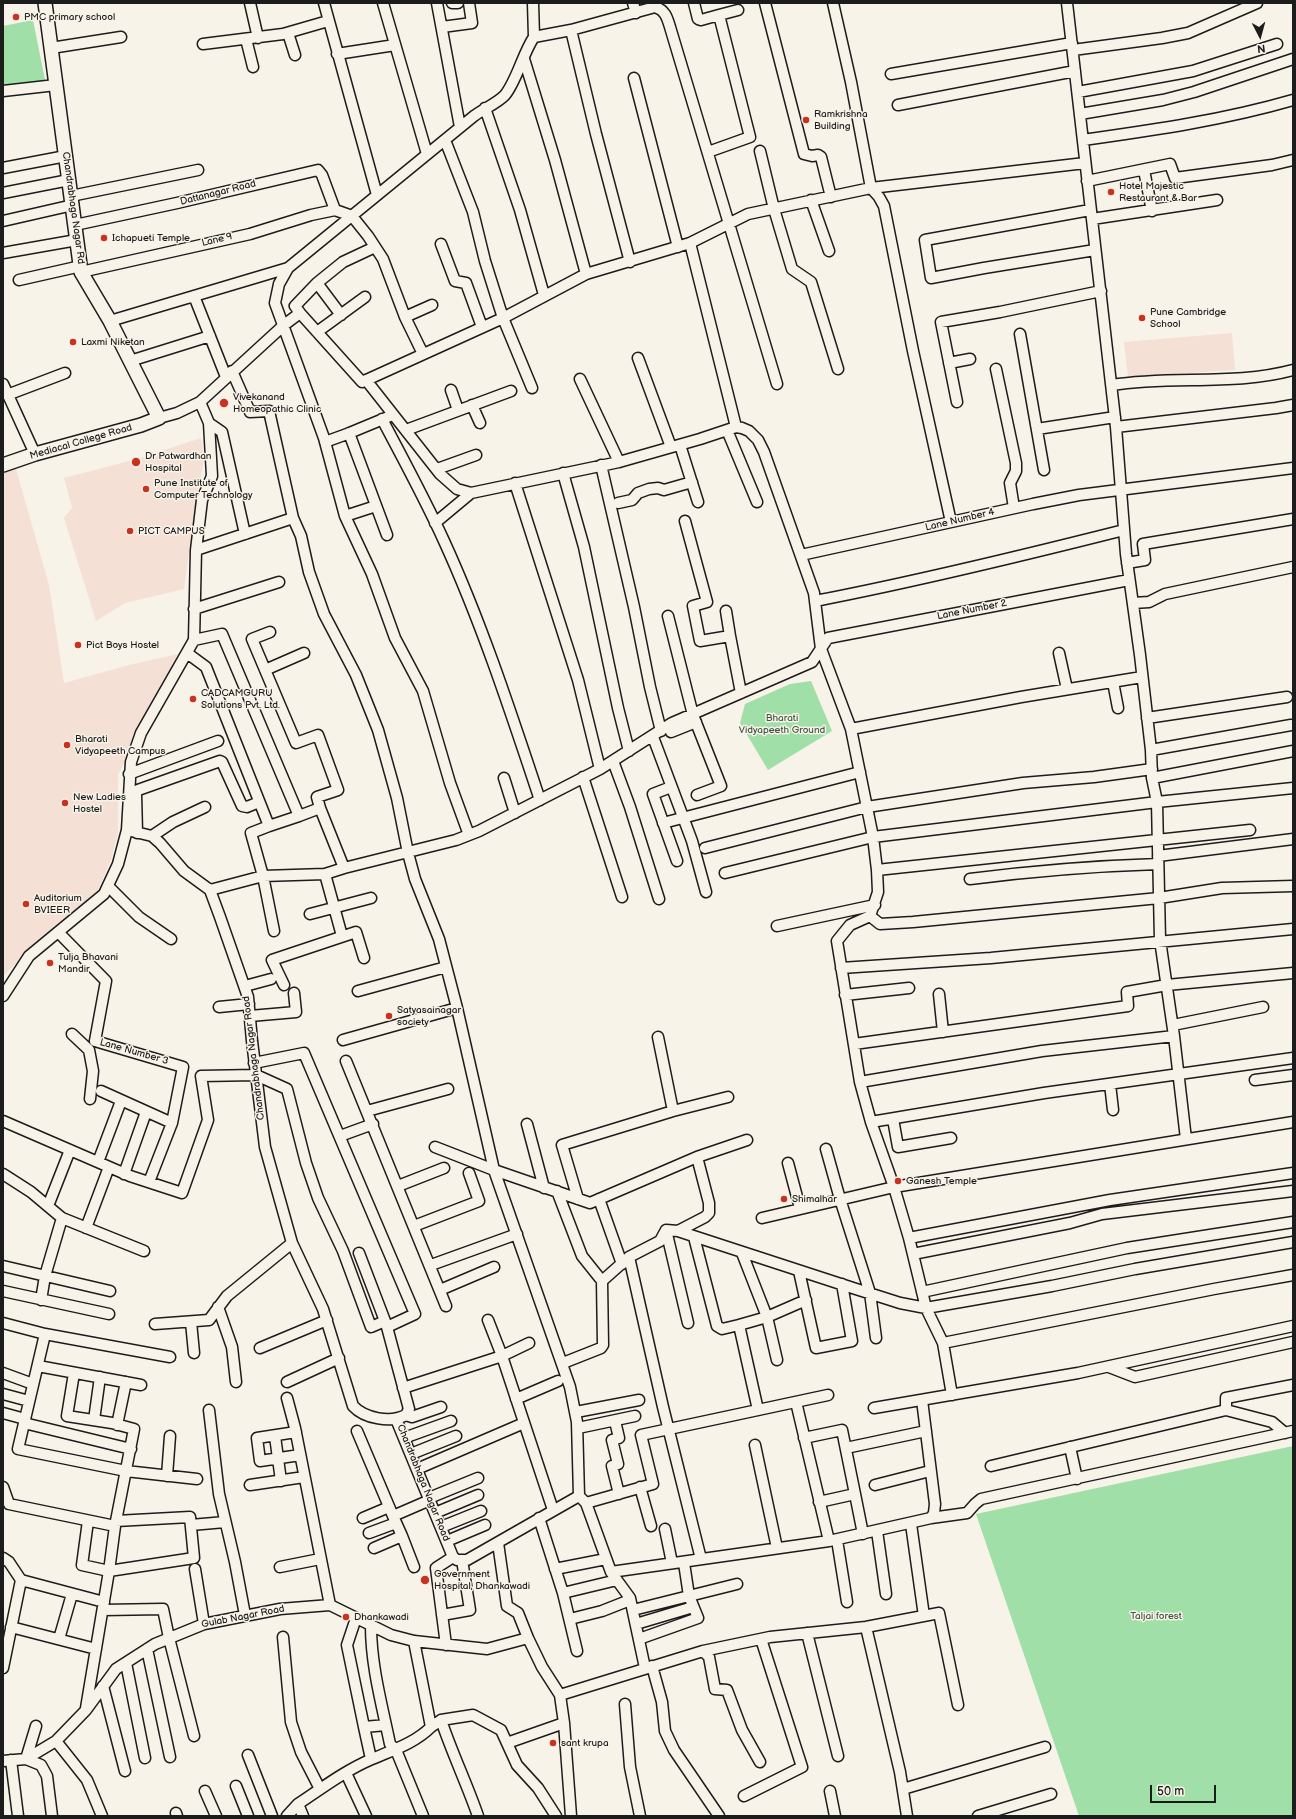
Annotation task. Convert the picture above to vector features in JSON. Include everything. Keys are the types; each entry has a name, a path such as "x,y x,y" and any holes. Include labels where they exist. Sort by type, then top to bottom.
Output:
{"street":[{"name":"Chandrabhaga Nagar Rd","path":"45,3 81,269 110,321 159,418"},
{"path":"250,3 258,38"},
{"path":"324,3 377,195"},
{"path":"383,3 427,154"},
{"path":"437,3 460,127"},
{"path":"452,3 458,3"},
{"path":"442,27 472,23 469,3"},
{"path":"469,835 450,783 423,691 395,638 372,574 345,516 325,442 284,324 275,303 279,284 288,268 460,127 505,95 524,59 527,48 534,37 533,3"},
{"path":"694,3 698,19 701,20 738,10"},
{"path":"765,3 804,154 812,156 818,155 821,157 831,196"},
{"path":"833,3 851,82 871,188 879,197 884,206 913,351 951,522"},
{"path":"1067,3 1112,385 1127,563 1151,750 1152,774 1157,802 1160,940 1173,1025 1186,1139"},
{"path":"892,74 1072,47 1162,38 1188,33 1258,3"},
{"path":"534,37 571,30 635,8 655,7 661,9 666,15 730,224 758,326 777,384"},
{"path":"708,152 750,137 719,15"},
{"path":"203,44 288,33 328,21"},
{"path":"571,30 596,134 630,262"},
{"path":"288,33 295,55"},
{"path":"51,48 121,37"},
{"path":"246,39 253,67"},
{"path":"1078,92 1193,71 1276,44"},
{"path":"338,54 395,45"},
{"path":"524,59 555,160 586,274"},
{"path":"1080,114 1163,100 1194,92 1293,59"},
{"path":"898,104 1075,71"},
{"path":"634,78 678,247"},
{"path":"3,92 56,85"},
{"path":"1083,140 1192,124 1241,115 1293,100"},
{"path":"485,108 520,210 544,295"},
{"path":"445,140 473,212 485,261 503,318 532,388"},
{"path":"760,151 774,209 792,269 810,282 838,369"},
{"path":"3,168 66,156"},
{"path":"1087,181 1170,164 1175,178 1293,160"},
{"path":"375,247 343,262 317,283 295,306 362,382 503,318 586,274 690,243 748,214 871,188 1085,163"},
{"path":"3,221 72,200 198,170"},
{"name":"Dattanagar Road","path":"75,225 318,170 322,175 335,210"},
{"path":"1144,170 1152,211"},
{"path":"3,193 69,180"},
{"path":"811,200 829,251"},
{"path":"1095,250 931,278 927,264 925,240 1091,214 1152,211 1216,200"},
{"path":"335,210 352,216 383,260 404,317 423,354"},
{"name":"Lane 9","path":"19,280 81,269 250,234 311,215 335,210"},
{"path":"3,252 77,240"},
{"path":"690,243 731,429 757,502"},
{"path":"440,244 455,281 466,283 482,328"},
{"path":"110,321 288,268"},
{"path":"317,283 341,315"},
{"path":"957,402 941,322 1000,312 1100,291"},
{"path":"194,296 210,336 250,412 269,411 293,518 301,536 309,572 324,614 356,675 378,730 415,879 439,939 457,1008 494,1170 563,1363 576,1412 582,1499 606,1559 631,1605 639,1639 662,1702 665,1731 674,1750 719,1816"},
{"path":"317,332 365,298"},
{"path":"404,317 432,305"},
{"path":"159,418 177,413 200,402 284,324 300,313"},
{"path":"1020,334 1044,470"},
{"path":"130,361 210,336"},
{"path":"638,358 692,482 698,502"},
{"path":"949,363 970,358"},
{"path":"996,369 1016,463 1016,471 1010,483 1014,508"},
{"path":"1112,385 1145,380 1259,377 1293,370"},
{"path":"7,395 65,374"},
{"path":"580,379 619,462"},
{"path":"366,380 437,469 457,489 471,493"},
{"path":"3,384 34,454"},
{"path":"451,390 458,410"},
{"path":"406,430 511,391"},
{"path":"132,831 129,774 131,762 141,733 194,640 196,550 202,500 212,476 209,423 200,402"},
{"path":"472,405 480,423"},
{"path":"1116,428 1293,405"},
{"path":"325,442 393,414"},
{"path":"1037,429 1115,417"},
{"name":"Mediacal College Road","path":"3,465 34,454 141,425 159,418"},
{"path":"382,419 435,523 470,602 540,800"},
{"path":"209,423 222,432 245,534"},
{"path":"435,523 471,493 563,472 619,462 731,429 742,428 749,431 758,440 764,452 814,593 821,649 851,729 860,772 873,837 878,892 875,905 870,916 850,925 837,941 860,1082 871,1122 894,1187 909,1238 926,1308 943,1343 952,1395"},
{"path":"349,433 387,535"},
{"path":"437,469 476,455"},
{"path":"601,465 634,607 650,687 662,733 671,787 692,841 706,892"},
{"name":"Lane Number 4","path":"801,555 1079,495 1293,468"},
{"path":"563,472 584,546 618,708 629,751"},
{"path":"618,503 632,500 638,493 649,489 658,488 664,490 692,482"},
{"path":"516,483 578,680 600,769"},
{"path":"345,516 376,506"},
{"path":"196,550 293,518"},
{"path":"1127,563 1145,560 1143,544 1293,519"},
{"path":"685,520 706,602 693,606 700,641 730,636"},
{"path":"815,601 908,583 1124,530"},
{"path":"1132,603 1149,602 1165,594 1293,567"},
{"name":"Lane Number 2","path":"210,890 263,876 325,874 456,840 469,835 600,769 662,733 672,723 695,719 741,693 812,662 828,638 1129,580"},
{"path":"194,609 221,602 279,582"},
{"path":"726,611 741,693"},
{"path":"668,616 695,719 721,786 697,794"},
{"path":"270,632 252,639 296,742 318,735 338,790 317,796 320,808 344,868"},
{"path":"194,640 222,634 299,816"},
{"path":"187,652 206,667 269,826"},
{"path":"265,670 304,653"},
{"path":"1059,653 1067,689"},
{"path":"851,729 1067,689 1142,677"},
{"path":"1113,682 1118,708"},
{"path":"1147,718 1287,697"},
{"path":"1151,750 1291,725"},
{"path":"129,774 218,741"},
{"path":"705,848 867,807 1023,783 1152,774 1293,751"},
{"path":"3,996 29,956 104,894 132,831 136,793 138,790 220,761 222,762 242,806 247,807 259,802"},
{"path":"613,761 630,807 659,899"},
{"path":"663,823 860,772"},
{"path":"583,777 622,897"},
{"path":"504,778 515,813"},
{"path":"671,787 653,794 677,861"},
{"path":"726,874 873,837 1157,802 1293,788"},
{"path":"152,836 173,822 206,807"},
{"path":"274,931 263,876 251,833 320,808"},
{"path":"877,870 1250,830"},
{"path":"132,831 152,836 184,871 210,890"},
{"path":"970,879 1025,872 1158,860 1293,839"},
{"path":"325,874 342,936"},
{"path":"108,886 139,917 171,939"},
{"path":"870,916 880,924 913,922 1159,898 1222,888 1293,886"},
{"name":"Chandrabhaga Nagar Road","path":"210,890 245,986 249,1004 254,1062 265,1147 292,1244 327,1320 353,1406 370,1416 390,1420 396,1419 447,1541 458,1559 470,1610 442,1615"},
{"path":"310,914 371,898"},
{"path":"777,926 875,905"},
{"path":"841,968 991,958 1160,940 1293,929"},
{"name":"Lane Number 3","path":"58,932 106,981 95,1041 183,1066 172,1123"},
{"path":"284,985 272,960 342,936 356,932 364,958"},
{"path":"358,991 446,967"},
{"path":"854,1044 1128,1006 1127,992 1167,986 1293,973"},
{"path":"245,986 270,979"},
{"path":"845,994 909,988"},
{"path":"250,1016 296,1012 294,993"},
{"path":"939,994 943,1032"},
{"path":"219,1007 249,1004"},
{"path":"1173,1025 1263,1007"},
{"path":"343,1040 457,1008"},
{"path":"72,1034 89,1050 93,1070 90,1099"},
{"path":"860,1082 1042,1051 1174,1036"},
{"path":"658,1037 673,1111"},
{"path":"3,1121 124,1174 182,1193 208,1120 201,1076 256,1075 287,1089 306,1163 318,1198 343,1251 371,1327 386,1324 415,1314 304,1053 254,1062"},
{"path":"871,1122 1110,1084 1293,1058"},
{"path":"346,1061 446,1306"},
{"path":"1255,1080 1293,1075"},
{"path":"1110,1084 1113,1110"},
{"path":"367,1111 448,1090"},
{"path":"100,1091 172,1123 149,1182"},
{"path":"578,1199 562,1145 673,1111 728,1097"},
{"path":"98,1162 121,1101"},
{"path":"124,1174 146,1112"},
{"path":"893,1119 898,1147 951,1138"},
{"path":"762,1218 894,1187 1293,1122"},
{"path":"340,1136 373,1124"},
{"path":"527,1124 544,1188"},
{"path":"434,1147 544,1188 590,1203 696,1157 747,1140"},
{"path":"826,1149 840,1199 870,1293 876,1338"},
{"path":"48,1206 70,1150"},
{"path":"678,1232 705,1217 709,1213 709,1204 696,1157"},
{"path":"788,1163 800,1208"},
{"path":"86,1228 110,1167"},
{"path":"398,1186 444,1168"},
{"path":"414,1226 479,1201 469,1173"},
{"path":"909,1238 1110,1200 1293,1173"},
{"path":"3,1174 48,1206 62,1218 144,1251"},
{"path":"557,1191 582,1256 602,1281 603,1345 598,1350 563,1363"},
{"path":"913,1254 1070,1223 1102,1214 1293,1191"},
{"path":"599,1199 625,1260 701,1559"},
{"path":"41,1300 45,1276 62,1218"},
{"path":"922,1292 1127,1248 1293,1222"},
{"path":"666,1230 678,1232 870,1293 926,1308 1052,1286 1135,1268 1293,1242"},
{"path":"602,1281 625,1260 660,1241 666,1230"},
{"path":"666,1230 688,1323"},
{"path":"430,1265 517,1234"},
{"path":"694,1237 717,1326 722,1329 767,1317 806,1300"},
{"path":"155,1324 209,1320 227,1296 292,1244"},
{"path":"742,1252 767,1317 776,1360"},
{"path":"359,1253 386,1324 409,1409 406,1415"},
{"path":"3,1266 110,1291"},
{"path":"440,1290 494,1267"},
{"path":"799,1271 816,1348 852,1341 842,1284"},
{"path":"943,1343 1214,1289 1293,1275"},
{"path":"3,1291 109,1314"},
{"path":"218,1307 232,1348 236,1382"},
{"path":"260,1348 327,1320"},
{"path":"488,1320 502,1356 553,1510"},
{"path":"191,1322 194,1353"},
{"path":"3,1323 45,1334 170,1357"},
{"path":"739,1325 758,1410"},
{"path":"874,1408 1108,1367 1293,1326"},
{"path":"45,1334 18,1449 126,1471 197,1479"},
{"path":"1108,1367 1135,1377 1293,1342"},
{"path":"403,1388 502,1356 529,1343"},
{"path":"287,1382 339,1358"},
{"path":"38,1366 141,1385"},
{"path":"3,1373 33,1384"},
{"path":"74,1373 67,1416 94,1420 134,1429 115,1524 110,1571 86,1710"},
{"path":"94,1420 100,1378"},
{"path":"516,1399 558,1381"},
{"path":"117,1425 126,1382"},
{"path":"1226,1410 1226,1398 1293,1385"},
{"path":"3,1394 29,1401"},
{"path":"446,1645 436,1568 458,1559 467,1560 553,1510 582,1499 619,1494 653,1484 641,1435 828,1395"},
{"path":"287,1398 296,1432 330,1605 391,1635 414,1641 486,1649 528,1638"},
{"path":"576,1412 639,1400"},
{"path":"922,1400 934,1504 934,1513 931,1518"},
{"path":"796,1402 820,1502 833,1541 847,1602"},
{"path":"396,1419 406,1415 412,1417 441,1407"},
{"path":"209,1410 219,1494 235,1562 245,1615"},
{"path":"991,1466 1226,1410 1272,1422 1289,1432"},
{"path":"3,1413 25,1421 131,1449"},
{"path":"578,1428 634,1416"},
{"path":"615,1420 619,1438 612,1440 618,1464 612,1466 619,1494"},
{"path":"404,1438 451,1421"},
{"path":"417,1469 524,1423"},
{"path":"804,1438 842,1430 863,1534"},
{"path":"846,1448 926,1430"},
{"path":"357,1431 414,1567"},
{"path":"296,1432 257,1438 260,1461 300,1455"},
{"path":"563,1593 614,1576 672,1563 684,1563 701,1559 833,1541 911,1524 931,1518 967,1513 974,1504 981,1499 1289,1432"},
{"path":"168,1476 170,1436"},
{"path":"275,1436 281,1481"},
{"path":"411,1454 456,1436"},
{"path":"755,1445 777,1548"},
{"path":"1070,1447 1077,1479"},
{"path":"875,1485 930,1471"},
{"path":"250,1485 304,1478"},
{"path":"369,1533 393,1515 478,1478"},
{"path":"3,1487 9,1504 88,1521 115,1524 190,1517 194,1558 110,1571 82,1565 88,1521"},
{"path":"640,1487 651,1526"},
{"path":"820,1502 855,1494"},
{"path":"435,1513 478,1495"},
{"path":"441,1527 482,1511"},
{"path":"363,1518 393,1515"},
{"path":"539,1518 563,1593 577,1651"},
{"path":"191,1525 226,1522"},
{"path":"911,1524 924,1616"},
{"path":"447,1541 486,1525"},
{"path":"665,1529 672,1563"},
{"path":"877,1531 886,1594"},
{"path":"374,1548 402,1536"},
{"path":"498,1543 507,1606 518,1613 542,1667 560,1695 564,1723 571,1816"},
{"path":"3,1558 9,1562 21,1580 72,1594 103,1606 163,1609 194,1736"},
{"path":"280,1567 320,1559"},
{"path":"555,1569 606,1559"},
{"path":"639,1639 698,1618 689,1596 684,1563"},
{"path":"195,1569 204,1624"},
{"path":"3,1668 8,1632 21,1580"},
{"path":"570,1619 631,1605 689,1596 737,1584"},
{"path":"59,1639 72,1594"},
{"name":"Gulab Nagar Road","path":"7,1761 26,1759 56,1741 86,1710 116,1669 147,1649 169,1638 204,1624 245,1615 280,1609 330,1605"},
{"path":"636,1624 693,1606"},
{"path":"560,1695 703,1651 761,1639 866,1627 939,1613 958,1705"},
{"path":"356,1618 347,1645 372,1759"},
{"path":"371,1626 372,1650 390,1744 396,1750 423,1816"},
{"path":"866,1627 900,1772 907,1816"},
{"path":"8,1632 59,1639 96,1649"},
{"path":"807,1633 838,1756"},
{"path":"283,1638 291,1722 301,1752 320,1789"},
{"path":"744,1796 802,1767 761,1639"},
{"path":"414,1641 431,1727"},
{"path":"147,1649 170,1757"},
{"path":"703,1651 709,1657 715,1689 727,1690 742,1730 760,1762"},
{"path":"126,1663 145,1758"},
{"path":"103,1686 125,1771"},
{"path":"625,1704 630,1767 640,1816"},
{"path":"287,1816 298,1804 320,1789 372,1759 396,1750 425,1734 431,1727 441,1720 473,1715 501,1730 517,1765 538,1788 556,1816"},
{"path":"441,1720 478,1816"},
{"path":"507,1743 564,1723"},
{"path":"364,1727 386,1725"},
{"path":"36,1726 26,1759 40,1765 47,1776 52,1816"},
{"path":"56,1741 87,1780 102,1816"},
{"path":"903,1789 1045,1747"},
{"path":"248,1755 272,1816"},
{"path":"7,1761 18,1816"},
{"path":"346,1773 366,1816"},
{"path":"236,1786 248,1816"},
{"path":"205,1791 216,1816"},
{"path":"830,1791 835,1816"},
{"path":"978,1816 1051,1794"},
{"path":"298,1804 303,1816"}],"shaded area":[{"path":"1232,333 1235,370 1128,377 1124,342"},
{"name":"PICT CAMPUS","path":"201,438 204,459 194,515 184,589 125,603 96,621 64,518 72,508 64,478 137,459"},
{"name":"Bharati Vidyapeeth Campus","path":"14,462 49,585 64,683 129,665 178,654 118,775 118,833 111,860 97,892 39,942 3,976 3,465"}],"green space":[{"path":"33,20 45,80 3,87 3,26"},
{"name":"Bharati Vidyapeeth Ground","path":"811,681 832,731 768,770 740,723 745,704 790,684"},
{"name":"Taljai forest","path":"1293,1446 1293,1816 1079,1816 976,1514"}],"place":[{"name":"PMC primary school","path":"16,17"},
{"name":"Ramkrishna Building","path":"806,120"},
{"name":"Hotel Majestic Restaurant & Bar","path":"1111,192"},
{"name":"Ichapueti Temple","path":"104,238"},
{"name":"Pune Cambridge School","path":"1142,318"},
{"name":"Laxmi Niketan","path":"73,342"},
{"name":"Vivekanand Homeopathic Clinic","path":"224,403"},
{"name":"Dr Patwardhan Hospital","path":"136,462"},
{"name":"Pune Institute of Computer Technology","path":"146,489"},
{"name":"PICT CAMPUS","path":"130,531"},
{"name":"Pict Boys Hostel","path":"78,645"},
{"name":"CADCAMGURU Solutions Pvt. Ltd.","path":"193,699"},
{"name":"Bharati Vidyapeeth Campus","path":"67,745"},
{"name":"New Ladies Hostel","path":"65,803"},
{"name":"Auditorium BVIEER","path":"26,904"},
{"name":"Tulja Bhavani Mandir","path":"50,963"},
{"name":"Satyasainagar society","path":"389,1016"},
{"name":"Ganesh Temple","path":"898,1181"},
{"name":"Shimalhar","path":"784,1199"},
{"name":"Government Hospital, Dhankawadi","path":"425,1580"},
{"name":"Dhankawadi","path":"346,1617"},
{"name":"sant krupa","path":"553,1743"}]}
